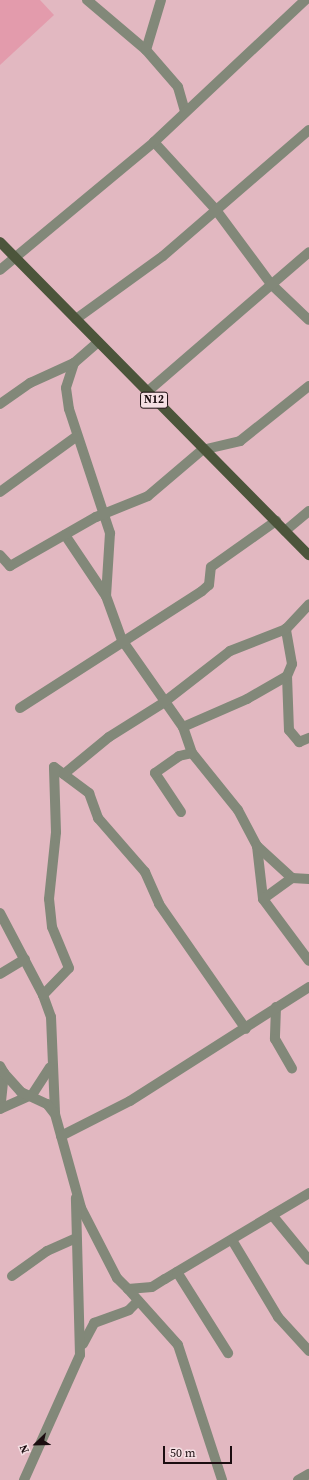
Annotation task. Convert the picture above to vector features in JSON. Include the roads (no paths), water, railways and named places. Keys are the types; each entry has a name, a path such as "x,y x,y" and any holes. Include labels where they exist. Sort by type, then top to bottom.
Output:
{"main road":[{"name":"N12","path":"0,242 202,450 309,555"}],"street":[{"path":"88,0 146,50 178,88 185,112"},
{"path":"146,50 161,0"},
{"path":"0,270 154,142 305,0"},
{"path":"76,319 163,256 309,130"},
{"path":"154,142 216,210 271,284 309,320"},
{"path":"147,392 309,252"},
{"path":"0,404 30,382 74,363 98,342"},
{"path":"74,363 66,388 77,436 105,513 110,533 106,596"},
{"path":"0,555 10,566 105,513 148,496 202,450 240,441 309,386"},
{"path":"0,492 77,436"},
{"path":"285,531 309,511"},
{"path":"20,708 122,640 202,591 208,585 211,567 276,521"},
{"path":"65,535 106,596 122,640 163,703 183,727 192,753 238,810 257,846 292,878 309,879"},
{"path":"64,774 109,737 163,703 230,651 286,629 309,604"},
{"path":"286,629 292,664 287,676 289,730 299,742 309,738"},
{"path":"183,727 247,699 287,676"},
{"path":"181,812 155,773 179,756 192,753"},
{"path":"43,995 69,968 52,927 49,899 56,832 54,767 89,793 98,818 117,844 145,872 159,904 246,1029"},
{"path":"257,846 263,899 309,961"},
{"path":"263,899 292,878"},
{"path":"0,913 43,995 51,1017 51,1065 55,1114 76,1191 117,1278 178,1345 222,1480"},
{"path":"0,974 25,959"},
{"path":"60,1136 130,1101 192,1059 246,1029 276,1007 309,987"},
{"path":"276,1007 275,1039 292,1069"},
{"path":"2,1070 0,1109 32,1095 51,1065"},
{"path":"2,1070 21,1092 32,1095 47,1104 55,1114"},
{"path":"76,1191 80,1355"},
{"path":"128,1289 152,1287 309,1193"},
{"path":"272,1215 309,1260"},
{"path":"12,1276 47,1251 76,1238"},
{"path":"232,1240 278,1316 309,1351"},
{"path":"177,1272 228,1352"},
{"path":"24,1480 80,1355 86,1332 94,1323 129,1310 138,1301"},
{"path":"298,1480 309,1474"}]}
